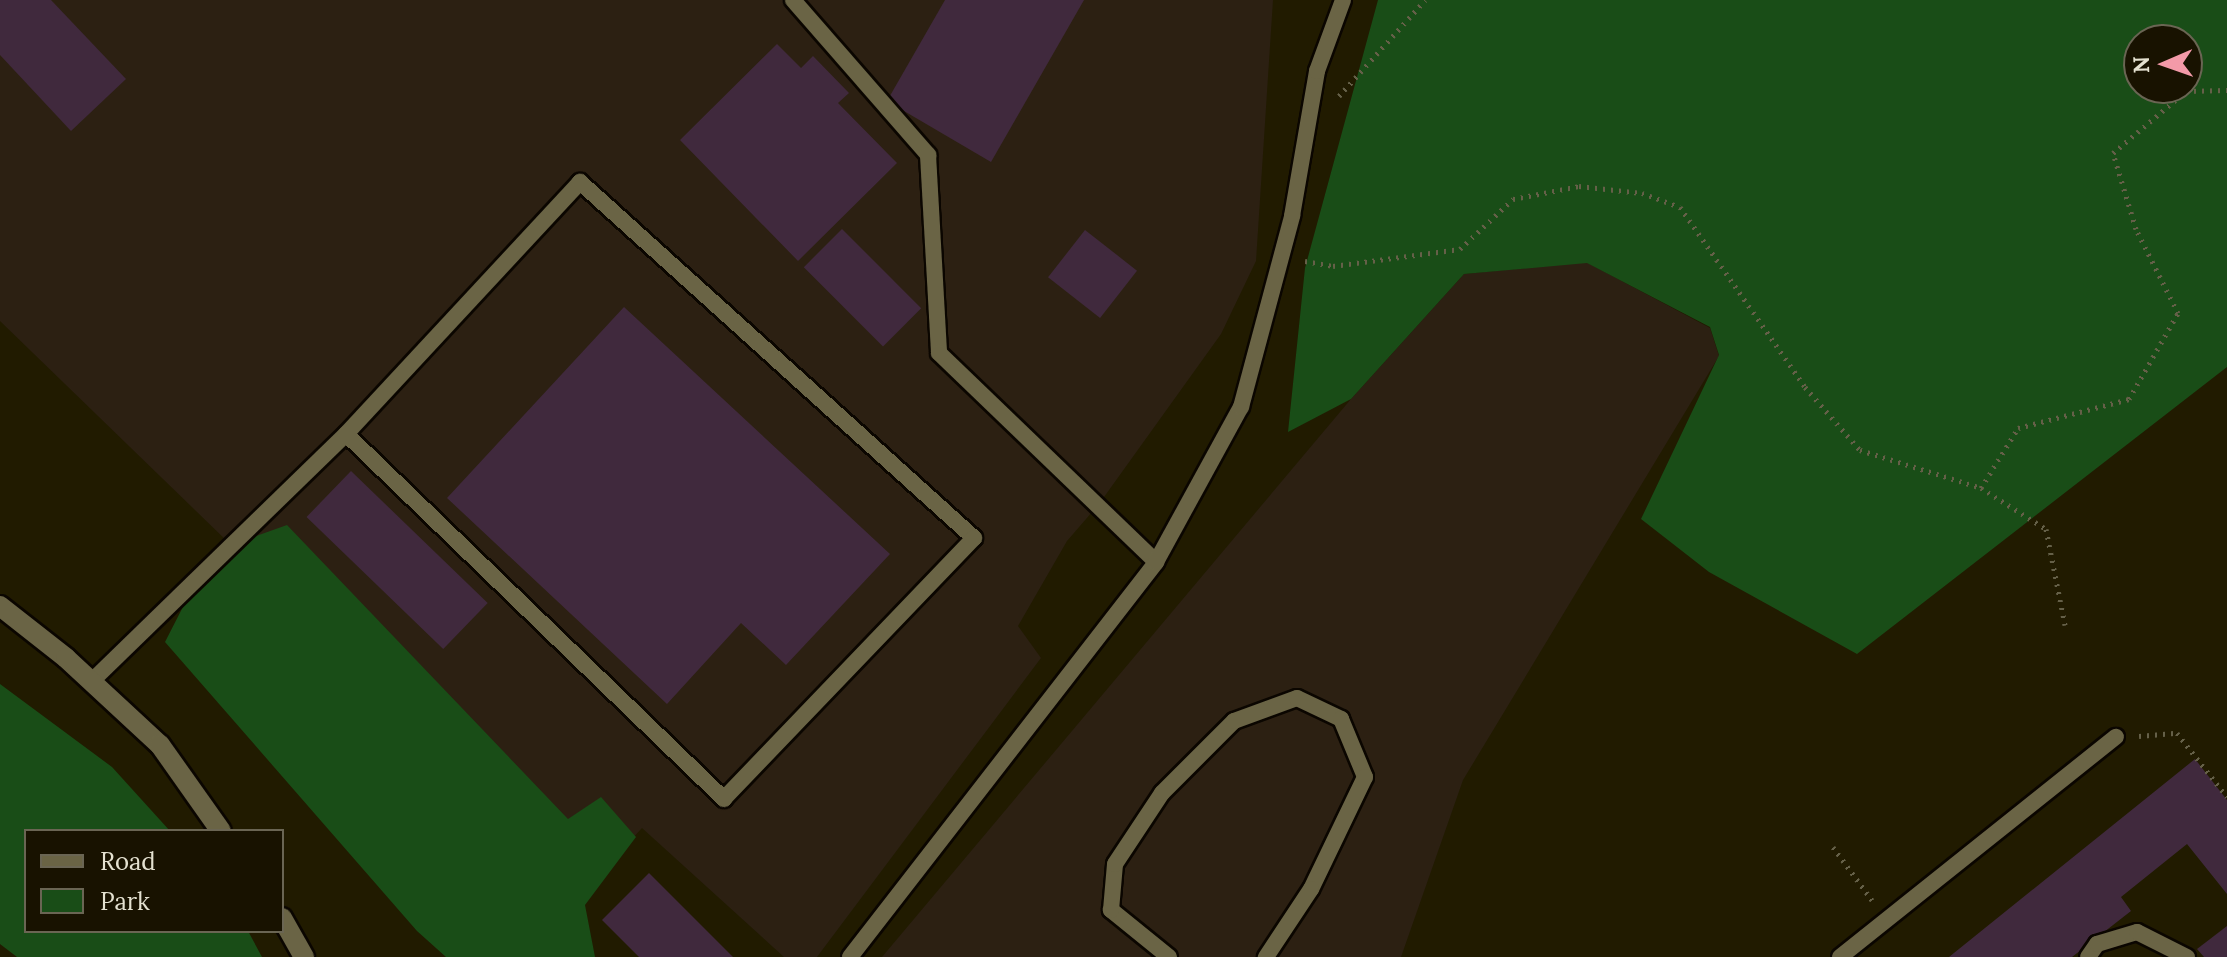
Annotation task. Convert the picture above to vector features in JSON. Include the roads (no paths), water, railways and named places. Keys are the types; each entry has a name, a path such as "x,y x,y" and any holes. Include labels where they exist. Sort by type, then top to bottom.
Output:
{"street":[{"path":"0,606 160,745 220,829"},
{"path":"284,922 304,957"}],"lane":[{"path":"793,0 928,155 939,353 1156,562"},
{"path":"850,957 1156,562 1241,407 1281,258 1317,71 1343,0"},
{"path":"91,682 346,434 580,182 974,538 724,799 346,434"},
{"path":"1169,957 1111,910 1115,864 1162,793 1234,721 1297,698 1341,719 1365,777 1311,889 1266,957"},
{"path":"1840,957 2116,737"},
{"path":"2088,957 2097,944 2137,932 2187,957"}]}
